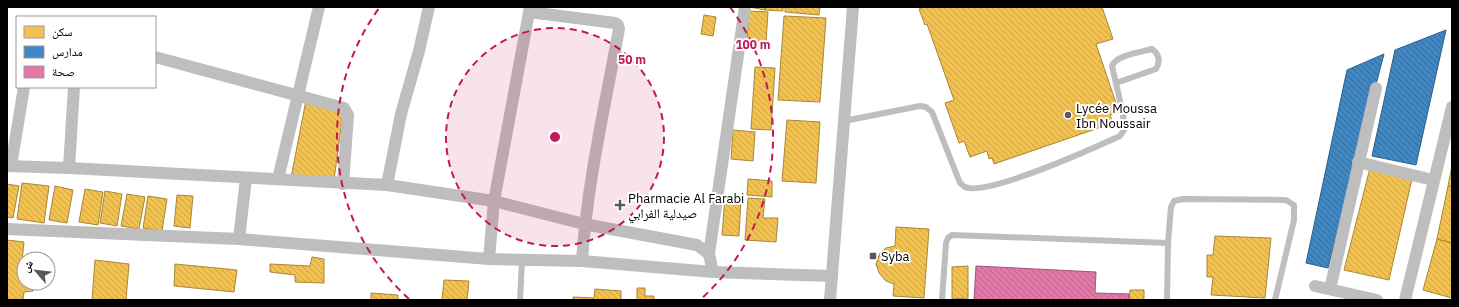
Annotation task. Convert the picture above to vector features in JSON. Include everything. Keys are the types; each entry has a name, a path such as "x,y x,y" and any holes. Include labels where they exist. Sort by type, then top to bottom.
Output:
{"street":[{"path":"278,179 319,7"},
{"path":"387,185 400,114 419,51 429,7"},
{"path":"712,272 709,254 745,7"},
{"path":"830,300 853,7"},
{"path":"489,259 494,201 529,10 615,22 619,29 599,133 584,224 582,262"},
{"path":"156,57 298,95 347,110 348,115 343,184"},
{"path":"24,88 9,166 278,179 343,184 387,185 494,201 584,224 697,245 709,254"},
{"path":"69,168 74,88"},
{"path":"1330,289 1376,88"},
{"path":"1404,300 1452,107"},
{"path":"1358,162 1433,180"},
{"path":"239,239 246,178"},
{"path":"7,229 239,239 489,259 582,262 712,272 832,276"},
{"path":"1315,286 1377,300"}],"lane":[{"path":"844,121 920,106 926,107 932,112 960,183 966,187 979,188 1005,182 1073,157 1120,136 1124,130 1123,114 1112,66 1113,62 1119,58 1152,49 1156,52 1159,59 1159,64 1156,69 1116,82"},
{"path":"1167,300 1168,243 1171,207 1174,201 1183,199 1286,200 1294,205 1294,220 1275,300"},
{"path":"942,300 946,243 948,238 952,235 1168,243"},
{"path":"520,300 522,260"}],"building: سكن":[{"path":"749,7 765,7 765,10"},
{"path":"766,7 783,7 783,11 765,10"},
{"path":"785,7 820,7 819,15 785,12"},
{"path":"924,7 1102,7 1113,39 1096,44 1119,112 1110,115 1113,123 994,164 992,158 989,159 987,151 970,157 964,141 959,143 945,103 954,100 927,24 925,25 919,9"},
{"path":"749,11 768,12 766,42 747,40"},
{"path":"704,15 716,17 713,36 701,34"},
{"path":"784,16 826,18 820,102 778,100"},
{"path":"755,67 775,68 771,130 751,129"},
{"path":"306,100 343,113 334,180 291,178"},
{"path":"787,120 820,122 816,183 782,181"},
{"path":"733,130 755,132 753,161 731,159"},
{"path":"1452,166 1452,187 1448,186"},
{"path":"1370,168 1412,179 1389,280 1344,270"},
{"path":"748,179 772,181 772,197 747,195"},
{"path":"22,183 49,186 44,223 17,219"},
{"path":"7,184 19,186 13,218 7,217"},
{"path":"55,186 73,190 67,223 49,220"},
{"path":"1448,186 1452,187 1452,243 1437,239"},
{"path":"85,189 103,192 98,225 79,222"},
{"path":"105,191 122,194 117,226 100,223"},
{"path":"127,194 145,197 139,229 121,226"},
{"path":"177,195 193,196 190,228 174,226"},
{"path":"148,196 167,199 162,231 143,228"},
{"path":"725,197 741,198 739,236 722,235"},
{"path":"748,198 765,199 763,218 778,218 776,242 745,240"},
{"path":"896,227 929,229 924,298 893,296 894,284 886,281 879,273 876,264 880,253 886,248 895,246"},
{"path":"1215,236 1271,238 1265,298 1211,295 1213,277 1207,277 1207,255 1213,255"},
{"path":"1437,239 1452,243 1452,298 1423,290"},
{"path":"7,240 24,242 23,251 16,251 16,291 33,291 24,292 23,300 7,300"},
{"path":"312,257 324,259 324,283 295,282 295,275 270,272 270,264 310,266"},
{"path":"95,260 129,264 126,300 92,300"},
{"path":"175,264 237,270 234,292 174,286"},
{"path":"968,266 968,298 952,299 952,267"},
{"path":"444,280 469,281 467,300 442,300"},
{"path":"637,288 645,288 645,296 654,296 654,300 637,300"},
{"path":"595,289 621,291 621,300 573,300 573,297 594,298"},
{"path":"1130,290 1144,290 1144,300 1129,300"},
{"path":"371,293 398,295 398,300 371,300"}],"building: مدارس":[{"path":"1446,30 1416,165 1372,156 1395,50"},
{"path":"1384,54 1328,268 1306,263 1347,70"}],"building: صحة":[{"path":"976,266 1096,272 1095,293 1129,294 1129,300 974,300"}],"place":[{"name":"Lycée Moussa Ibn Noussair","path":"1068,115"},
{"name":"Pharmacie Al Farabi صيدلية الفرابي","path":"620,205"},
{"name":"Syba","path":"873,256"}]}
